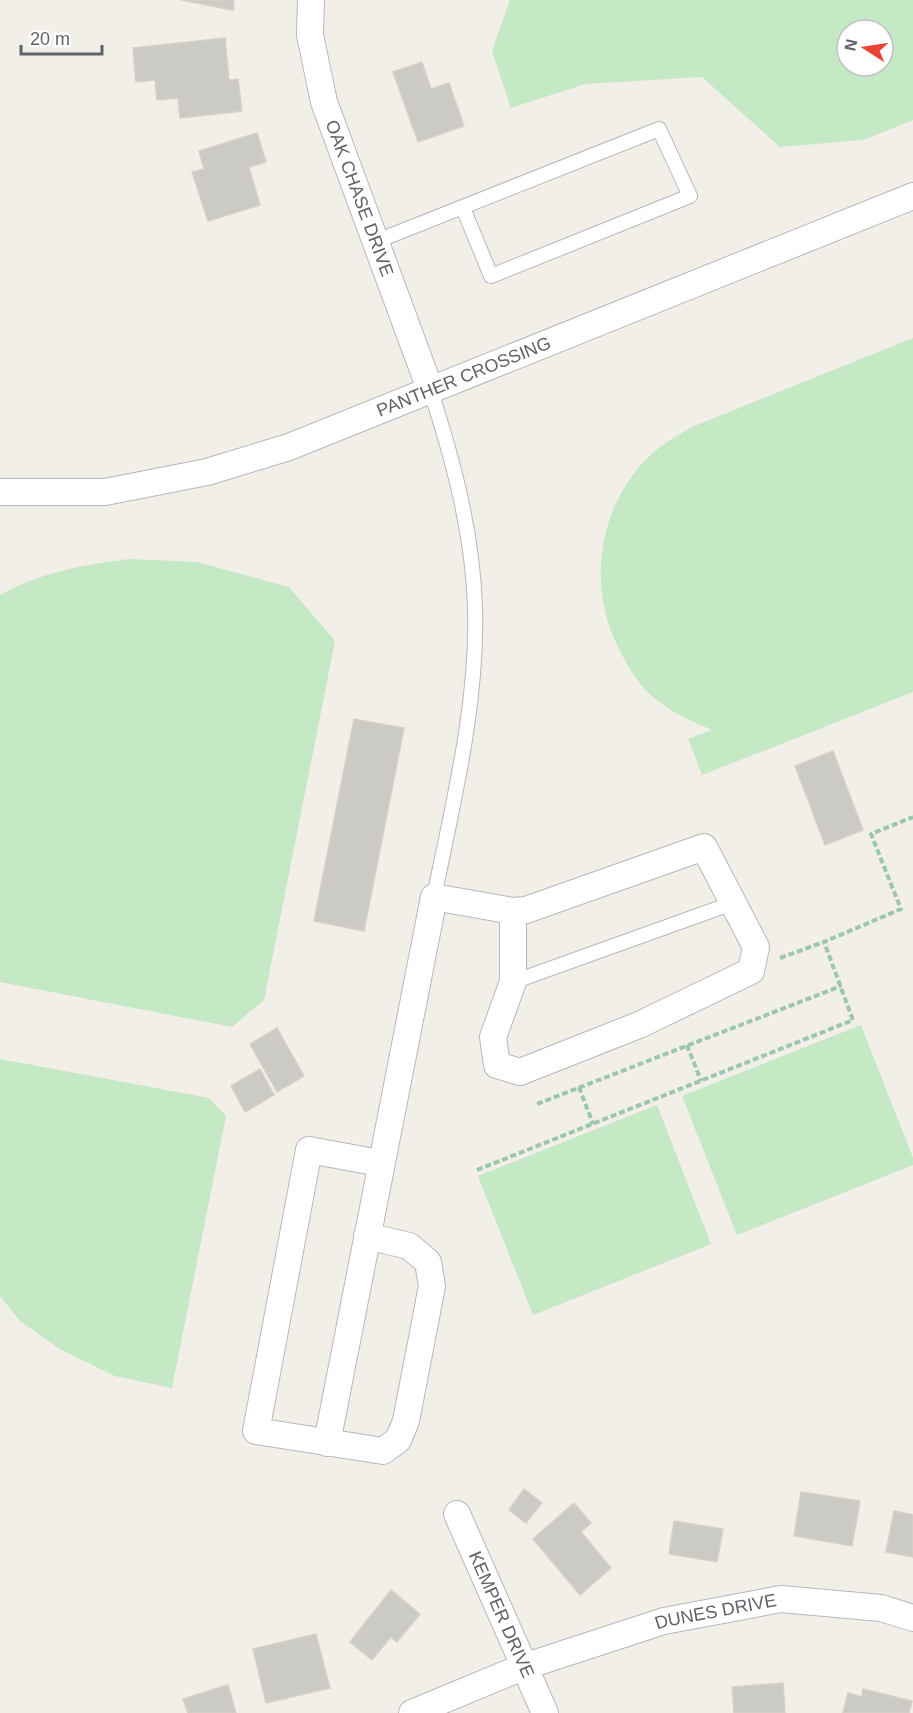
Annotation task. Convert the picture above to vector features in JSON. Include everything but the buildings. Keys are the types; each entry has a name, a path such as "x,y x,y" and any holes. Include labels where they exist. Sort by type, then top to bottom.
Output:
{"street":[{"name":"OAK CHASE DRIVE","path":"311,0 310,35 324,102 430,389"},
{"name":"PANTHER CROSSING","path":"0,492 105,492 207,472 289,447 913,196"},
{"path":"327,1443 380,1163 434,897 513,911 526,910 704,847 756,947 752,968 639,1025 520,1072 497,1065 493,1037 513,982 513,911"},
{"path":"367,1236 409,1246 428,1262 432,1286 406,1422 399,1440 382,1451 256,1431 309,1150 380,1163"},
{"name":"KEMPER DRIVE","path":"457,1514 545,1713"},
{"name":"DUNES DRIVE","path":"412,1713 523,1667 664,1621 780,1599 881,1608 913,1617"}],"lane":[{"path":"377,241 659,129 690,196 491,276 463,208"},
{"path":"430,389 451,450 466,533 476,608 471,692 434,897"},
{"path":"513,982 733,903"}],"path":[{"path":"752,968 824,942 902,909 871,834 913,817"},
{"path":"477,1170 853,1020 824,942"},
{"path":"537,1104 841,986"},
{"path":"687,1045 701,1081"},
{"path":"579,1087 593,1124"}],"green space":[{"path":"510,0 913,0 913,120 863,140 780,147 702,77 585,84 511,108 492,51"},
{"path":"913,338 913,692 702,775 688,739 712,730 674,712 648,692 626,662 608,623 602,596 601,568 604,540 612,514 624,489 640,466 661,446 692,427"},
{"path":"129,559 197,562 289,587 335,641 264,1000 232,1027 0,982 0,595 47,575"},
{"path":"861,1025 913,1158 913,1165 737,1235 682,1096"},
{"path":"0,1059 209,1098 226,1116 172,1388 115,1376 60,1349 20,1321 0,1296"},
{"path":"657,1105 711,1244 533,1315 478,1176"}]}
